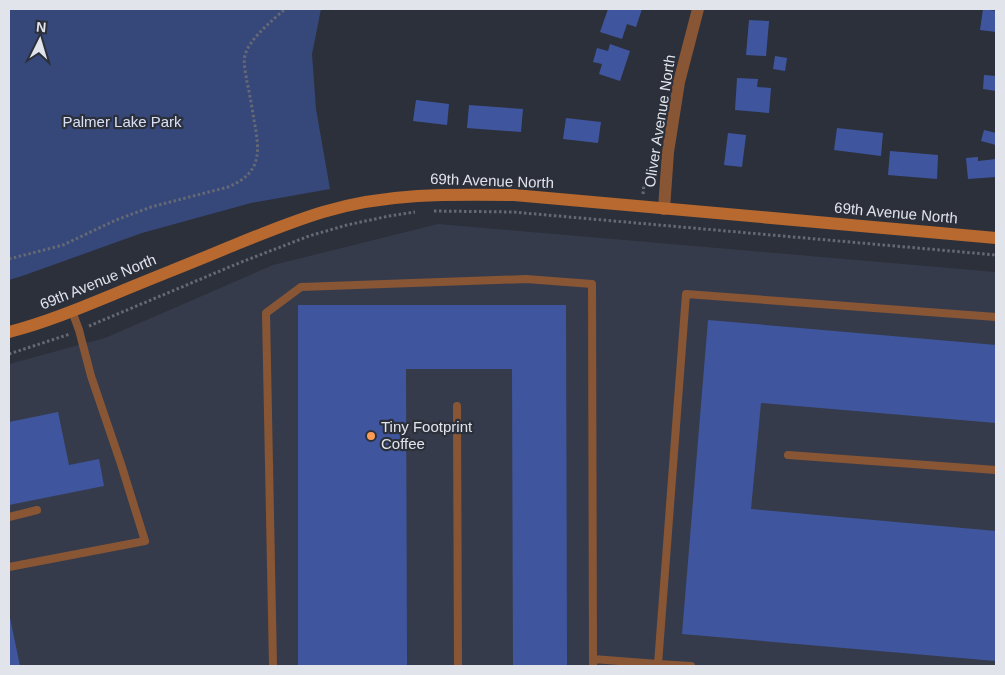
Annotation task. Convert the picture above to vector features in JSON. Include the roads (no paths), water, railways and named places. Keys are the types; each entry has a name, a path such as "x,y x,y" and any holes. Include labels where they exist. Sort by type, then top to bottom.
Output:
{"street":[{"name":"Oliver Avenue North","path":"664,209 668,152 679,82 698,9"},
{"name":"69th Avenue North","path":"9,332 32,326 72,311 272,230 323,212 364,202 397,197 451,194 514,195 996,238"}],"lane":[{"path":"273,666 266,313 301,287 526,279 592,284 593,663 691,666"},
{"path":"658,664 686,294 996,317"},
{"path":"9,567 145,542 72,311"},
{"path":"457,406 458,666"},
{"path":"788,455 996,470"},
{"path":"9,517 37,510"}],"place":[{"name":"Tiny Footprint Coffee","path":"371,436"}],"park label":[{"name":"Palmer Lake Park","path":"122,122"}]}
